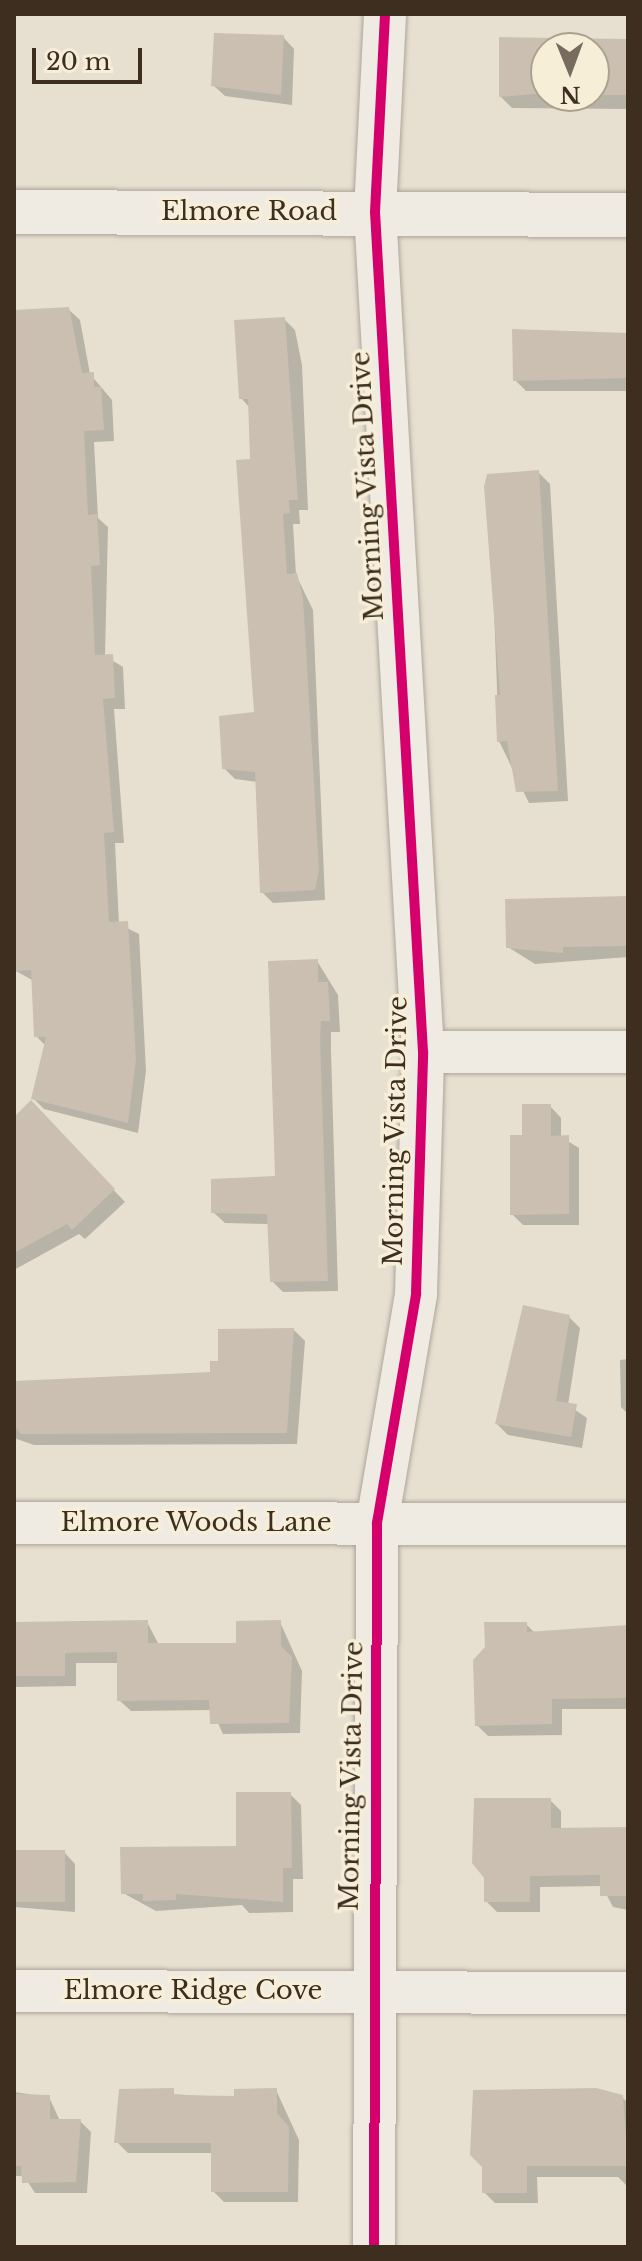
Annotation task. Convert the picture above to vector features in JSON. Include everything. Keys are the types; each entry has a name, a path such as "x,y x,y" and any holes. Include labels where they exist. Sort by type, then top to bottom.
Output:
{"street":[{"name":"Morning Vista Drive","path":"374,2247 371,1991 377,1523 416,1294 423,1052 375,212 385,14"},
{"name":"Elmore Road","path":"14,212 628,215"},
{"path":"423,1052 628,1052"},
{"name":"Elmore Woods Lane","path":"14,1523 628,1524"},
{"name":"Elmore Ridge Cove","path":"14,1991 628,1993"}],"building":[{"path":"214,33 284,35 281,95 211,86"},
{"path":"499,37 530,37 530,94 499,97"},
{"path":"610,39 628,39 628,95 610,95"},
{"path":"69,307 82,373 94,372 94,387 101,387 104,430 84,431 88,515 97,514 100,565 91,566 95,655 113,654 115,698 103,699 114,832 104,833 109,922 128,921 136,1059 128,1123 31,1099 46,1037 34,1037 31,970 14,971 14,310"},
{"path":"285,317 298,500 289,500 290,513 283,514 287,574 297,573 303,598 319,870 315,890 260,893 255,772 222,769 219,716 254,712 236,460 250,459 248,399 239,399 234,320"},
{"path":"512,329 628,333 628,378 513,381"},
{"path":"539,470 558,791 516,792 507,741 497,742 495,695 500,695 484,486 487,474"},
{"path":"628,896 628,946 563,947 563,953 506,948 505,899"},
{"path":"318,959 318,982 328,982 330,1021 321,1021 320,1038 328,1281 270,1282 267,1214 211,1213 211,1179 275,1176 268,961"},
{"path":"31,1100 115,1189 72,1230 67,1224 14,1253 14,1117"},
{"path":"522,1104 551,1104 551,1136 569,1135 569,1214 510,1215 510,1135 522,1135"},
{"path":"523,1305 570,1315 556,1401 577,1404 571,1437 495,1424"},
{"path":"294,1328 287,1433 21,1434 14,1426 14,1381 210,1372 210,1361 218,1361 218,1329"},
{"path":"148,1620 148,1643 236,1643 236,1621 281,1620 281,1646 292,1657 289,1723 210,1724 209,1700 117,1701 117,1652 65,1653 65,1676 14,1676 14,1622"},
{"path":"484,1622 527,1622 527,1632 628,1625 628,1698 552,1699 552,1724 475,1726 473,1660 485,1647"},
{"path":"236,1792 291,1792 292,1868 283,1868 283,1902 176,1894 176,1900 143,1901 143,1894 121,1894 120,1847 236,1846"},
{"path":"474,1798 551,1798 551,1828 628,1827 628,1896 600,1896 600,1875 530,1876 530,1902 484,1902 484,1878 472,1863"},
{"path":"14,1850 65,1850 65,1902 16,1902"},
{"path":"174,2088 174,2095 234,2096 234,2089 277,2088 277,2113 289,2127 288,2192 211,2192 211,2143 114,2143 119,2089"},
{"path":"596,2088 623,2095 628,2166 527,2166 527,2193 482,2193 482,2167 470,2155 473,2090"},
{"path":"14,2094 50,2095 50,2119 81,2119 76,2182 22,2183 21,2166 14,2166"}],"cycle path":[{"path":"374,2247 377,1523 416,1294 423,1052 375,212 385,14"}]}
